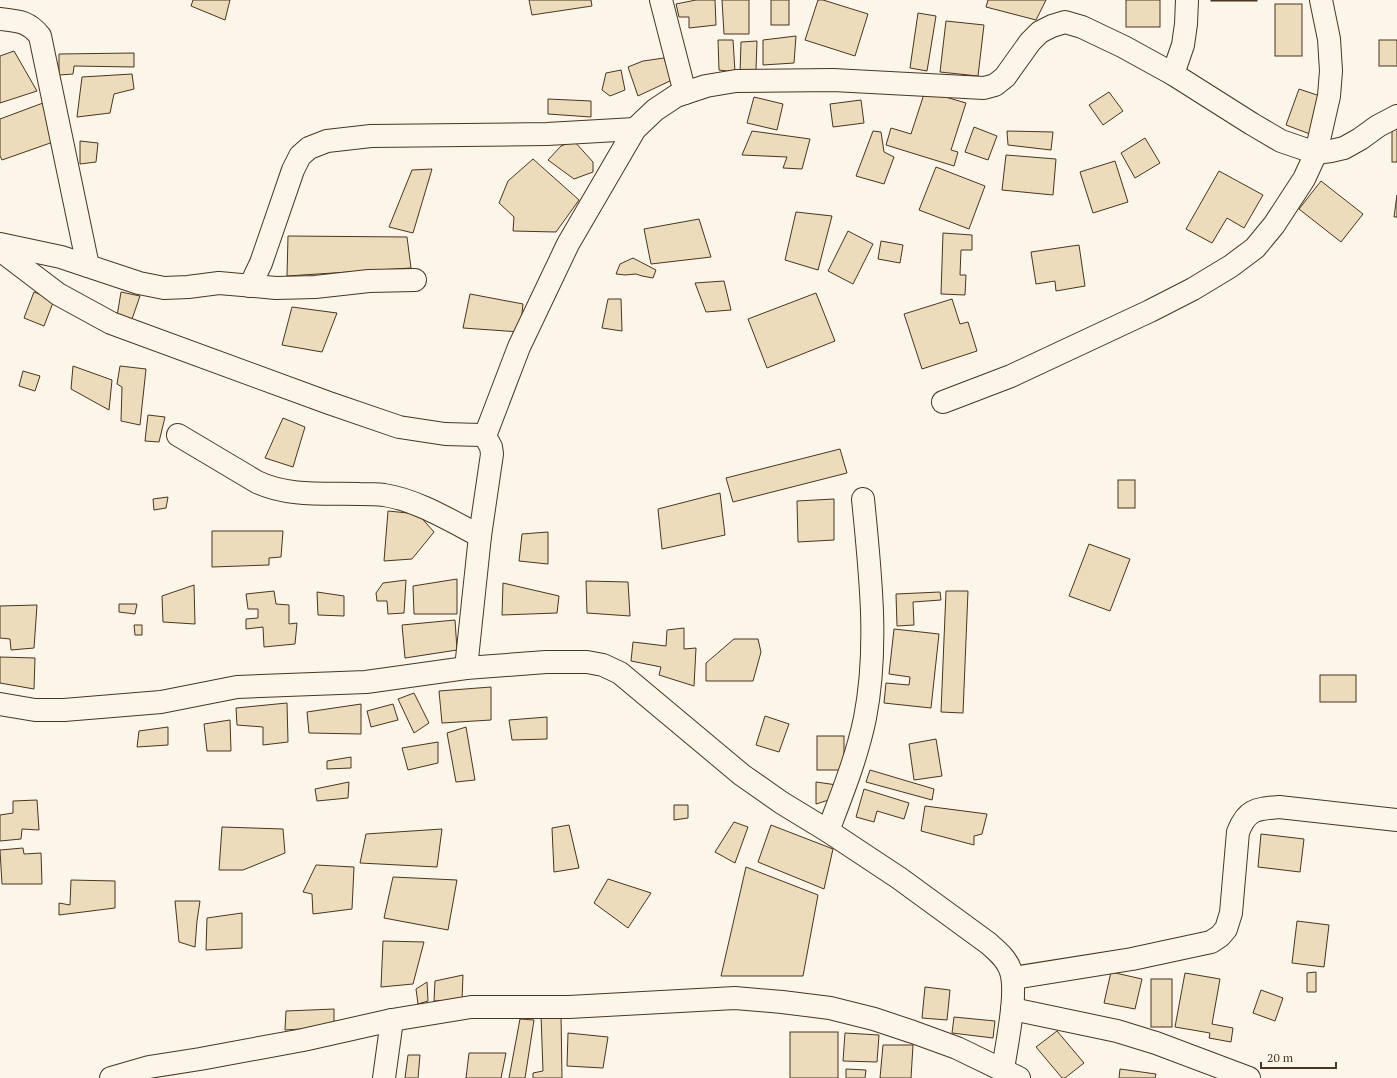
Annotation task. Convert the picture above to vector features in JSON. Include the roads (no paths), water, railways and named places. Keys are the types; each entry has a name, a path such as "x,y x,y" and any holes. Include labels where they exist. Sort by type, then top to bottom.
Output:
{"street":[{"path":"661,0 685,94"},
{"path":"1173,74 1183,45 1187,0"},
{"path":"942,402 1011,376 1102,334 1193,289 1231,266 1255,248 1274,225 1304,179 1316,153 1329,96 1331,71 1329,39 1321,0"},
{"path":"0,20 20,21 33,28 40,36 88,266"},
{"path":"466,668 480,536 492,454 491,447 485,436 519,348 542,295 568,244 635,129 655,110 676,96 706,86 736,81 833,80 984,88 995,85 1005,77 1030,42 1040,32 1065,22 1082,27 1124,47 1173,74 1281,141 1316,153 1344,148 1378,126 1397,116"},
{"path":"250,286 262,263 293,170 300,156 309,148 327,141 371,136 547,134 635,129"},
{"path":"0,244 61,257 139,283 164,288 219,283 276,288 315,287 368,281 415,280"},
{"path":"0,250 58,294 111,323 329,403 399,427 445,434 485,436"},
{"path":"178,435 257,482 270,488 303,493 384,495 399,499 437,514 480,536"},
{"path":"828,831 849,777 858,746 870,689 872,616 869,560 863,499"},
{"path":"0,704 35,710 64,710 161,702 237,687 366,682 466,668 546,662 587,662 603,666 620,673 742,775 782,803 828,831 899,878 988,943 1001,954 1008,963 1014,986 1012,1009 1011,1074 957,1048 874,1019 830,1008 735,998 569,1007 471,1007 392,1020 302,1040 200,1060 149,1067 111,1078"},
{"path":"1013,978 1132,959 1211,942 1220,936 1226,929 1231,913 1238,832 1242,822 1248,814 1260,808 1279,807 1397,820"},
{"path":"1012,1009 1117,1031 1156,1042 1249,1078"},
{"path":"384,1078 392,1020"}]}
